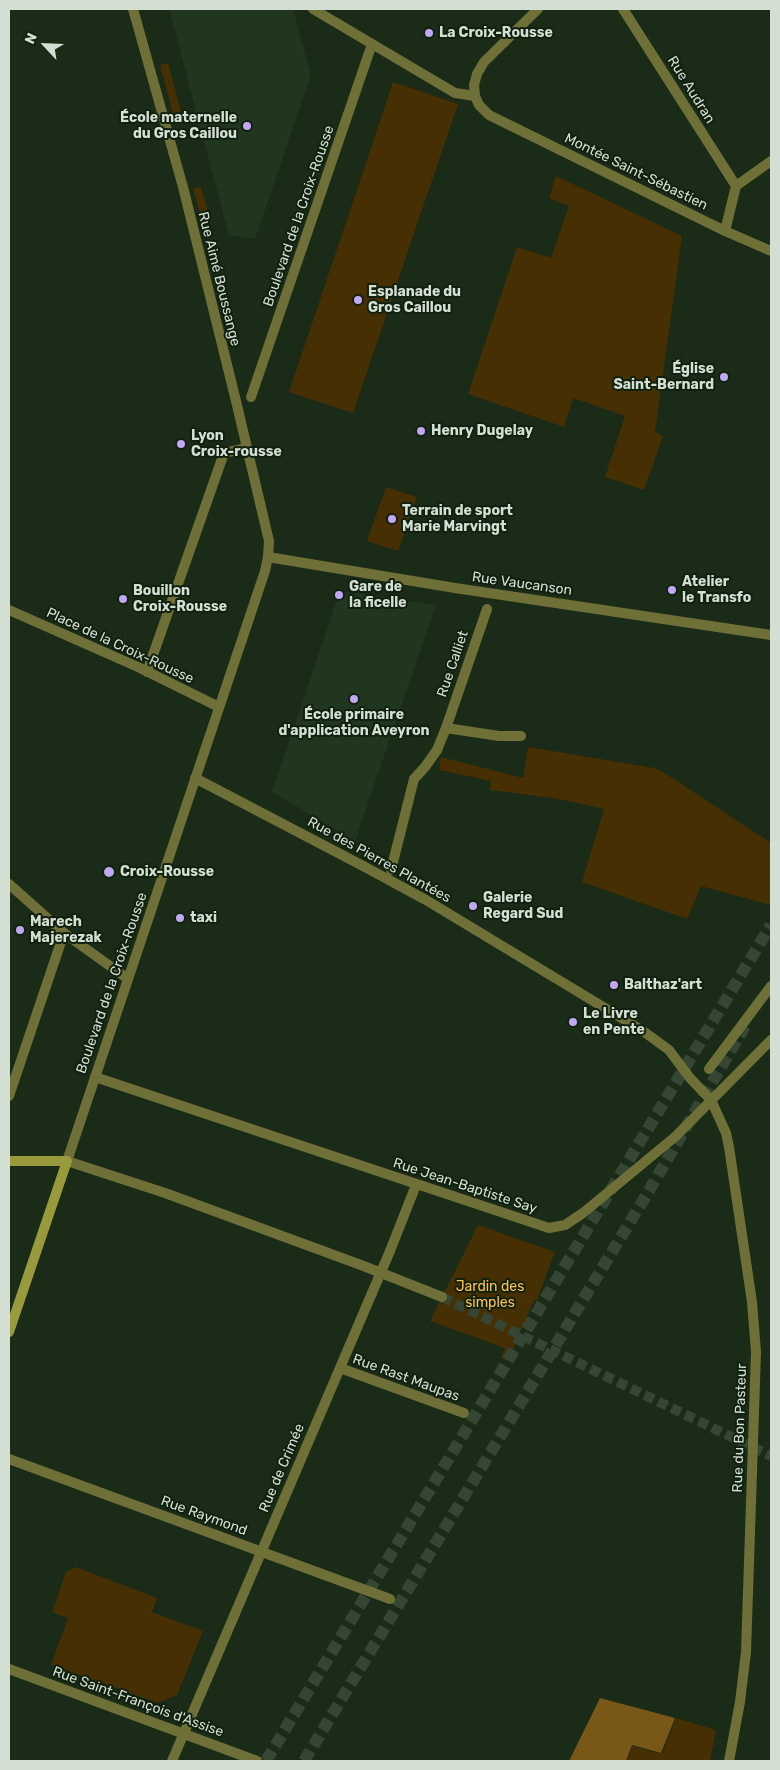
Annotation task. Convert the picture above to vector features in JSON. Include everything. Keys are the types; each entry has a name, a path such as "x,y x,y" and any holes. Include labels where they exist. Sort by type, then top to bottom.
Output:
{"main road":[{"path":"9,1161 66,1161"},
{"name":"Boulevard de la Croix-Rousse","path":"9,1332 66,1161"}],"street":[{"name":"Rue Aimé Boussange","path":"132,9 183,187 269,541 268,557"},
{"path":"313,9 455,93 475,96 474,85 477,74 484,62 538,9"},
{"name":"Rue Audran","path":"623,9 736,186"},
{"name":"Boulevard de la Croix-Rousse","path":"252,397 372,44"},
{"name":"Montée Saint-Sébastien","path":"475,96 479,105 489,115 725,231 771,251"},
{"path":"725,231 736,186 771,161"},
{"path":"147,672 224,453 247,448"},
{"name":"Boulevard de la Croix-Rousse","path":"66,1161 263,579 268,557"},
{"name":"Rue Vaucanson","path":"268,557 465,589 771,634"},
{"name":"Rue Calliet","path":"392,870 414,779 425,767 436,750 446,728 487,609"},
{"name":"Place de la Croix-Rousse","path":"9,610 147,672 219,707"},
{"path":"446,728 499,736 521,736"},
{"name":"Rue des Pierres Plantées","path":"195,778 365,866 426,900 643,1031 669,1050 694,1083 711,1100"},
{"path":"9,884 64,933 128,979"},
{"path":"9,1096 64,933"},
{"path":"709,1069 771,986"},
{"name":"Rue Jean-Baptiste Say","path":"94,1077 549,1228 565,1226 583,1213 676,1136 771,1040"},
{"name":"Rue du Bon Pasteur","path":"711,1100 726,1133 729,1147 752,1302 756,1352 746,1652 740,1702 729,1761"},
{"path":"66,1161 165,1193 442,1297"},
{"name":"Rue de Crimée","path":"172,1761 390,1251 416,1185"},
{"name":"Rue Rast Maupas","path":"340,1368 464,1413"},
{"name":"Rue Raymond","path":"9,1459 390,1599"},
{"name":"Rue Saint-François d'Assise","path":"9,1669 257,1761"}],"shaded area":[{"name":"École maternelle du Gros Caillou","path":"169,9 293,9 311,75 255,239 229,235"},
{"name":"École primaire d'application Aveyron","path":"340,591 436,605 355,841 272,792"},
{"path":"600,1698 675,1718 661,1753 632,1745 626,1761 569,1761"}],"green space":[{"path":"168,63 181,112 173,114 160,65"},
{"path":"393,82 458,104 353,413 289,392"},
{"path":"556,176 682,236 655,432 663,436 644,490 605,477 625,416 573,398 564,427 468,394 517,247 551,258 569,206 549,198"},
{"path":"201,187 211,223 203,225 193,189"},
{"name":"Terrain de sport Marie Marvingt","path":"386,487 417,497 398,551 367,541"},
{"path":"528,747 655,768 674,779 771,843 771,905 701,886 687,919 582,882 604,809 559,799 490,790 491,781 439,770 441,757 523,778"},
{"name":"Jardin des simples","path":"478,1225 555,1252 537,1300 534,1300 508,1361 501,1358 505,1348 430,1321"},
{"path":"76,1567 157,1598 152,1612 203,1631 177,1695 158,1703 51,1665 68,1618 52,1612 66,1572"},
{"path":"676,1718 716,1730 710,1761 627,1761 632,1746 662,1754"}],"tunnel":[{"path":"266,1761 771,925"},
{"path":"304,1761 647,1194 745,1026"},
{"path":"442,1297 771,1456"}],"place":[{"name":"La Croix-Rousse","path":"429,33"},
{"name":"École maternelle du Gros Caillou","path":"247,126"},
{"name":"Esplanade du Gros Caillou","path":"358,300"},
{"name":"Église Saint-Bernard","path":"724,377"},
{"name":"Henry Dugelay","path":"421,431"},
{"name":"Lyon Croix-rousse","path":"181,444"},
{"name":"Terrain de sport Marie Marvingt","path":"392,519"},
{"name":"Atelier le Transfo","path":"672,590"},
{"name":"Gare de la ficelle","path":"339,595"},
{"name":"Bouillon Croix-Rousse","path":"123,599"},
{"name":"École primaire d'application Aveyron","path":"354,699"},
{"name":"Croix-Rousse","path":"109,872"},
{"name":"Galerie Regard Sud","path":"473,906"},
{"name":"taxi","path":"180,918"},
{"name":"Marech Majerezak","path":"20,930"},
{"name":"Balthaz'art","path":"614,985"},
{"name":"Le Livre en Pente","path":"573,1022"}]}
